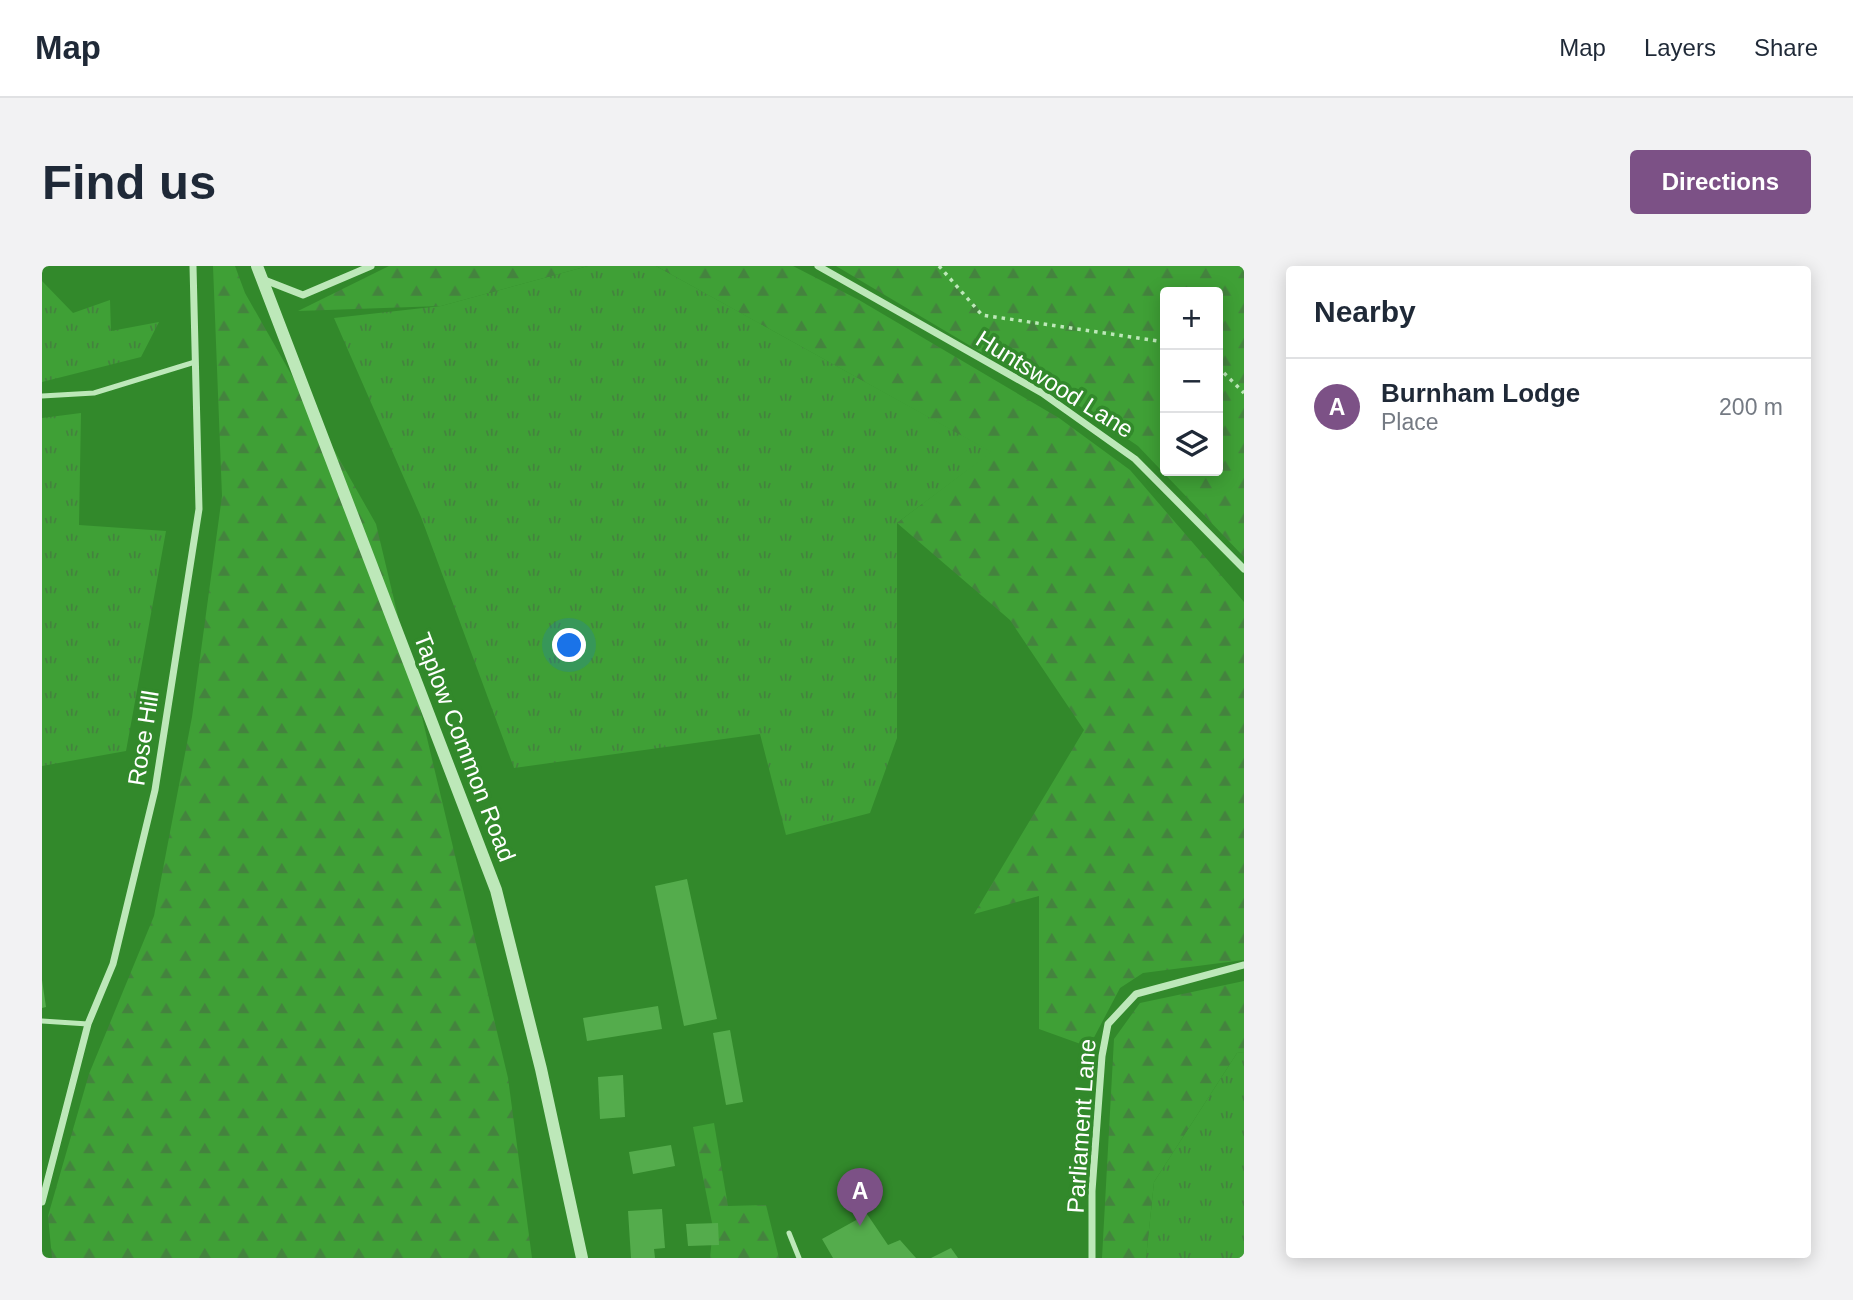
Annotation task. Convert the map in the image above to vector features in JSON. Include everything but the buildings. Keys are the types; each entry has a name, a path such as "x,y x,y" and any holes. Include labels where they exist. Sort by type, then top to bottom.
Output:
{"street":[{"name":"Rose Hill","path":"42,1202 88,1024 113,964 155,790 199,509 193,266"},
{"name":"Taplow Common Road","path":"257,266 496,890 541,1069 582,1258"},
{"path":"262,279 303,295 371,266"},
{"name":"Huntswood Lane","path":"818,266 1042,393 1135,459 1244,569"},
{"name":"Parliament Lane","path":"1092,1258 1092,1191 1102,1056 1108,1024 1136,994 1244,965"}],"lane":[{"path":"42,396 94,393 195,362"},
{"path":"42,1021 88,1024"},
{"path":"789,1233 799,1258"}],"path":[{"path":"939,266 982,315 1160,341"},
{"path":"1223,372 1244,393"}],"green space":[{"path":"213,266 235,266 245,293 376,524 508,1078 532,1258 52,1258 48,1216 89,1074 154,916 192,717 222,496"},
{"path":"389,266 588,266 441,306 298,311"},
{"path":"588,266 656,266 992,452 897,523 897,738 870,813 786,835 760,734 514,768 421,517 334,318 441,306"},
{"path":"656,266 793,266 859,300 1059,418 1130,470 1244,602 1244,960 1143,973 1120,988 1089,1047 1039,1029 1039,896 974,914 1084,730 1010,620 897,523 991,452"},
{"path":"836,266 1244,266 1244,557 1167,476 1223,476 1223,287 1160,287 1160,469 1138,446 1059,392 979,351"},
{"path":"42,281 73,313 110,300 111,331 159,322 141,357 42,382"},
{"path":"81,413 79,525 166,531 126,751 42,766 42,418"},
{"path":"1244,981 1244,1052 1237,1053 1154,1182 1146,1258 1102,1258 1114,1039 1140,1003"},
{"path":"1244,1052 1244,1258 1146,1258 1154,1182 1237,1053"},
{"path":"714,1123 728,1206 766,1205 779,1258 710,1258 713,1228 693,1127"}],"place":[{"name":"Burnham Lodge","path":"860,1226"}]}
